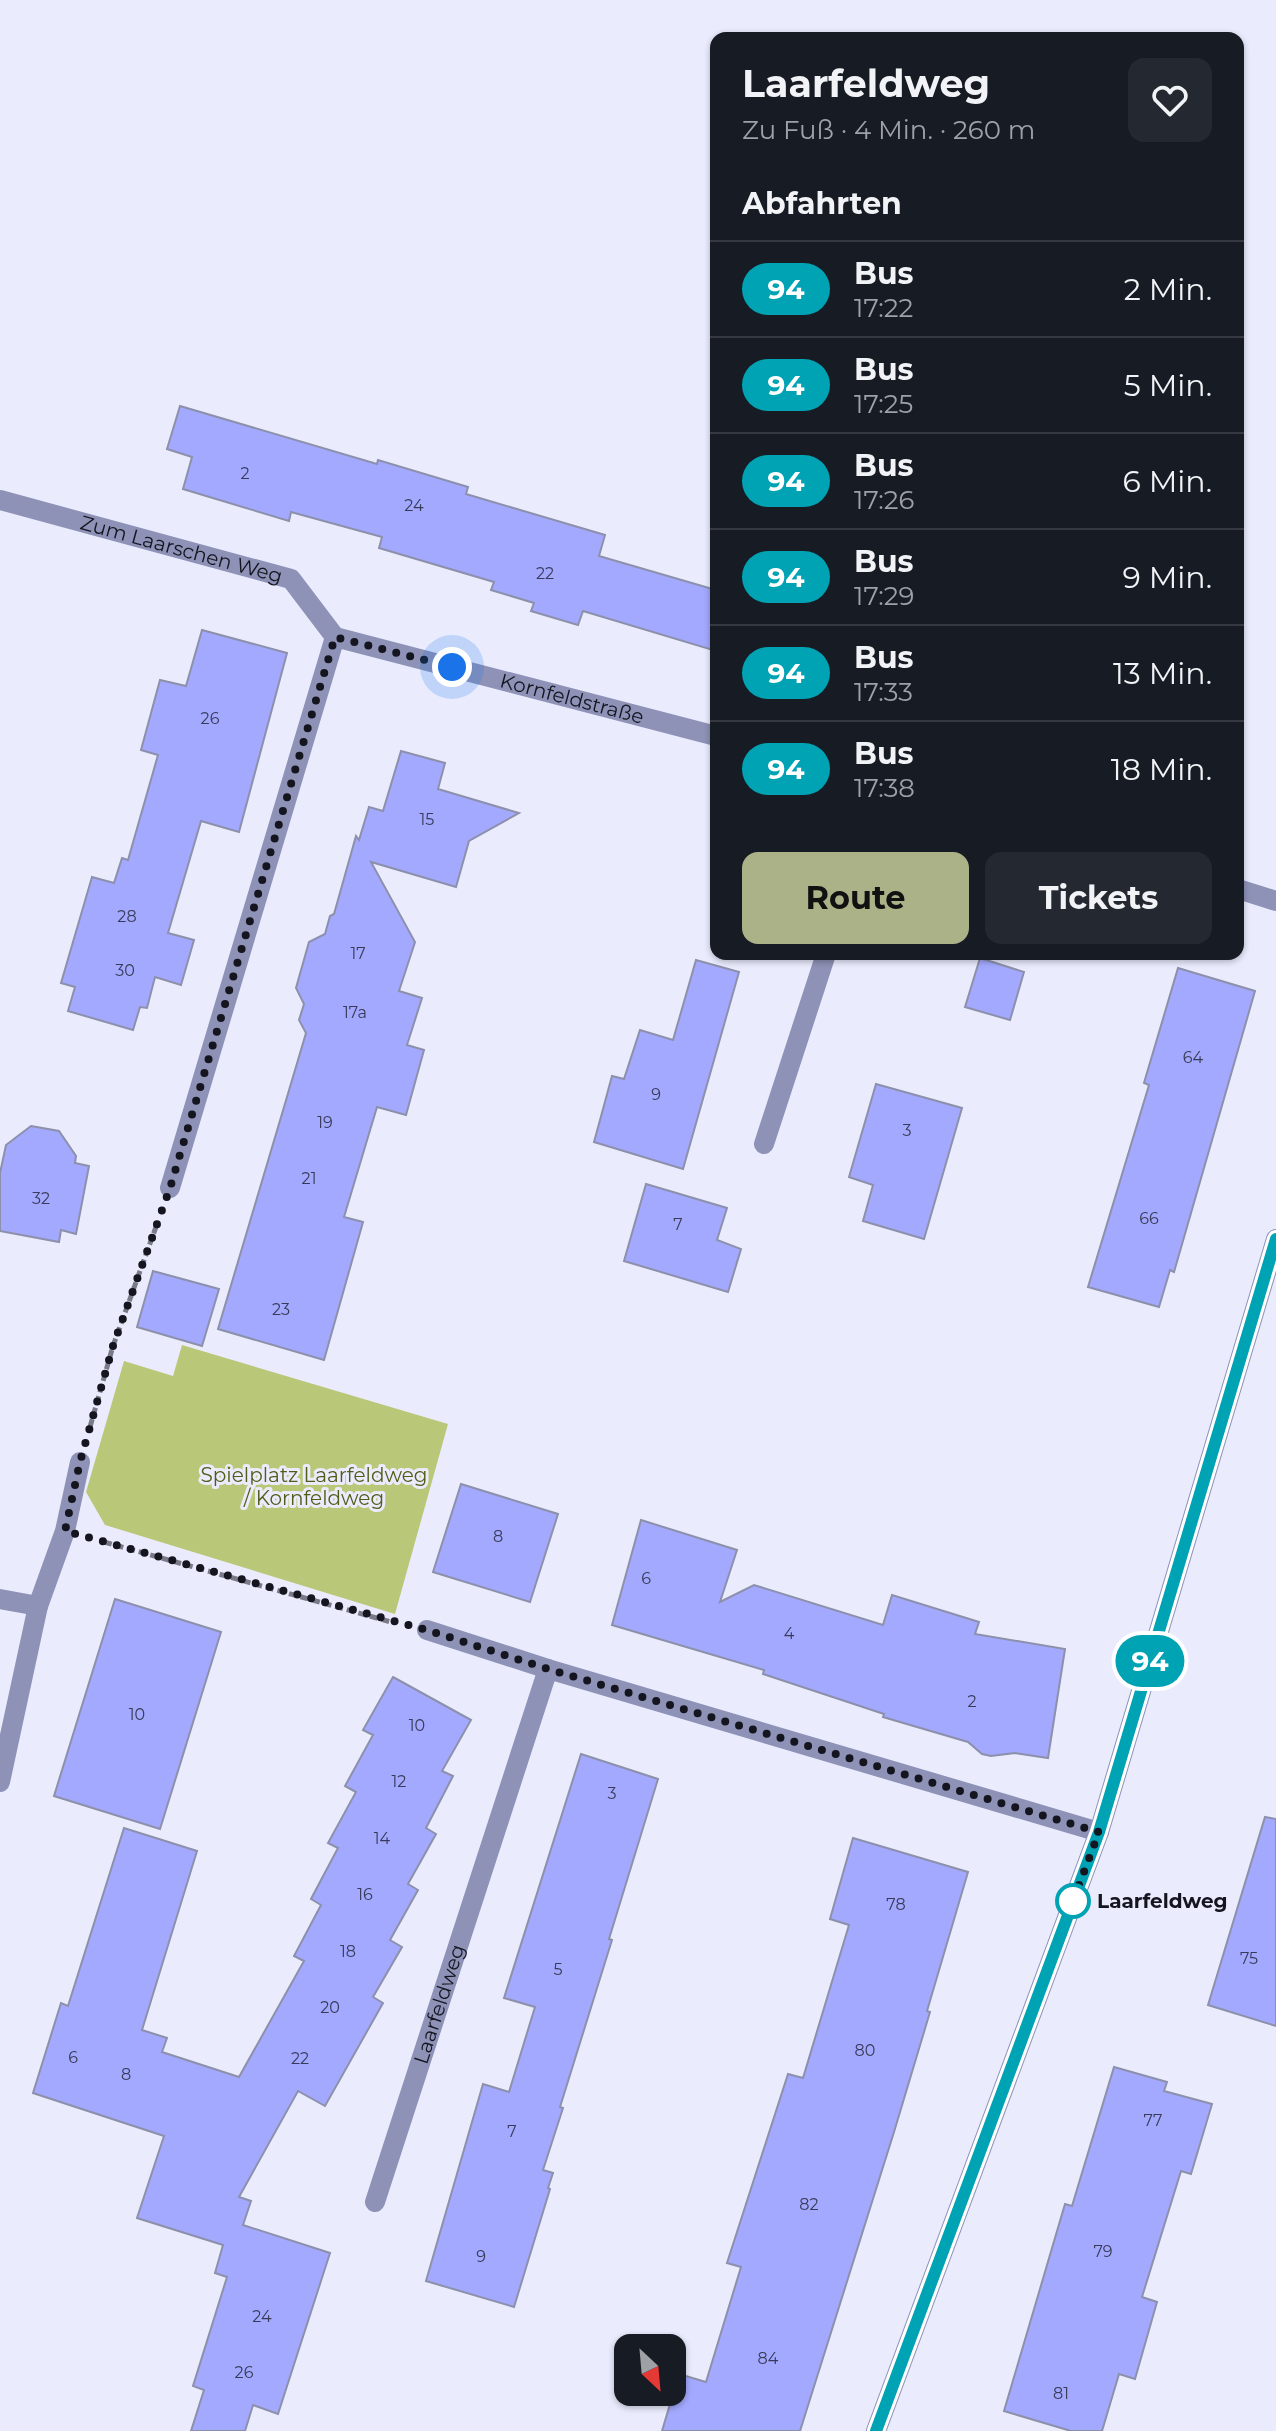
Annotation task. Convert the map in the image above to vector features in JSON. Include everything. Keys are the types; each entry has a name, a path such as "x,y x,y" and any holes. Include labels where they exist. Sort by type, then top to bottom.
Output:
{"street":[{"name":"Zum Laarschen Weg","path":"0,500 291,579 335,637"},
{"name":"Kornfeldstraße","path":"335,637 710,734"},
{"path":"170,1188 335,637"},
{"path":"1244,891 1276,901"},
{"path":"764,1144 824,960"},
{"path":"876,2431 1099,1832 1276,1239"},
{"path":"0,1782 38,1606 65,1531 80,1462"},
{"path":"0,1599 38,1606"},
{"path":"427,1630 548,1669 1099,1832"},
{"name":"Laarfeldweg","path":"375,2202 548,1669"}],"path":[{"path":"80,1462 113,1346 170,1188"},
{"path":"65,1531 427,1630"}],"green space":[{"name":"Spielplatz Laarfeldweg / Kornfeldweg","path":"182,1345 448,1424 395,1614 105,1525 86,1492 124,1361 173,1376"}],"building":[{"path":"180,406 377,464 378,460 468,487 466,494 605,535 599,556 710,588 710,649 583,611 578,625 531,611 534,603 491,590 494,582 379,548 382,537 291,512 289,521 183,489 192,457 167,449"},
{"path":"202,630 287,653 239,832 201,821 168,933 194,940 181,985 155,977 147,1008 140,1007 133,1030 68,1011 75,987 61,983 92,877 114,883 122,858 128,860 158,755 141,750 160,680 186,686"},
{"path":"401,751 445,763 438,789 519,813 469,841 456,887 371,862 415,942 399,991 422,998 407,1045 424,1050 406,1115 377,1107 344,1217 363,1222 324,1360 218,1329 306,1033 299,1020 304,1004 296,988 309,942 325,934 330,916 334,914 356,836 359,840 369,807 383,811"},
{"path":"696,960 739,972 683,1169 594,1142 612,1076 624,1079 640,1030 673,1040"},
{"path":"979,960 1024,972 1010,1020 965,1007"},
{"path":"1178,968 1255,991 1174,1272 1170,1270 1159,1307 1088,1287 1149,1085 1144,1083"},
{"path":"876,1084 962,1108 924,1239 863,1221 873,1185 849,1177"},
{"path":"31,1126 59,1131 76,1156 75,1163 89,1166 76,1234 61,1230 59,1242 0,1231 0,1173 6,1145"},
{"path":"646,1184 727,1208 717,1240 741,1249 728,1292 624,1261"},
{"path":"153,1271 219,1289 202,1346 137,1327"},
{"path":"461,1484 558,1514 530,1602 433,1572"},
{"path":"641,1520 737,1550 720,1602 754,1585 883,1625 892,1595 979,1622 975,1634 1065,1649 1048,1758 1015,1753 982,1754 968,1742 883,1717 884,1714 763,1674 764,1670 612,1625"},
{"path":"115,1599 221,1632 160,1829 54,1796"},
{"path":"393,1677 471,1720 442,1771 453,1776 426,1828 436,1834 408,1884 418,1890 390,1940 402,1947 373,1997 383,2003 325,2106 298,2091 239,2197 251,2201 243,2225 330,2253 278,2414 253,2405 245,2431 191,2431 204,2390 193,2386 227,2277 215,2273 223,2245 137,2218 164,2136 33,2093 61,2003 68,2006 124,1828 197,1851 142,2030 167,2038 162,2052 239,2077 304,1961 294,1956 321,1905 311,1899 338,1848 328,1843 356,1792 345,1786 373,1735 363,1730"},
{"path":"581,1754 658,1779 560,2107 563,2108 543,2170 553,2173 550,2189 514,2307 426,2281 483,2084 509,2092 535,2007 504,1998"},
{"path":"1265,1817 1276,1819 1276,2026 1208,2005"},
{"path":"853,1838 968,1872 894,2132 800,2431 662,2431 669,2406 686,2406 686,2376 706,2382 741,2267 727,2263 788,2074 803,2078 849,1925 830,1919"},
{"path":"1114,2067 1167,2082 1164,2091 1212,2104 1191,2174 1181,2171 1142,2297 1157,2302 1135,2379 1119,2374 1102,2431 1071,2431 1004,2411 1065,2204 1072,2206"}],"bus line":[{"name":"94","path":"876,2431 1099,1832 1276,1239"}],"place":[{"name":"Laarfeldweg","path":"1073,1901"}],"route":[{"path":"452,667 335,637 170,1188 113,1346 80,1462 65,1531 427,1630 548,1669 1099,1832 1073,1901"}]}
